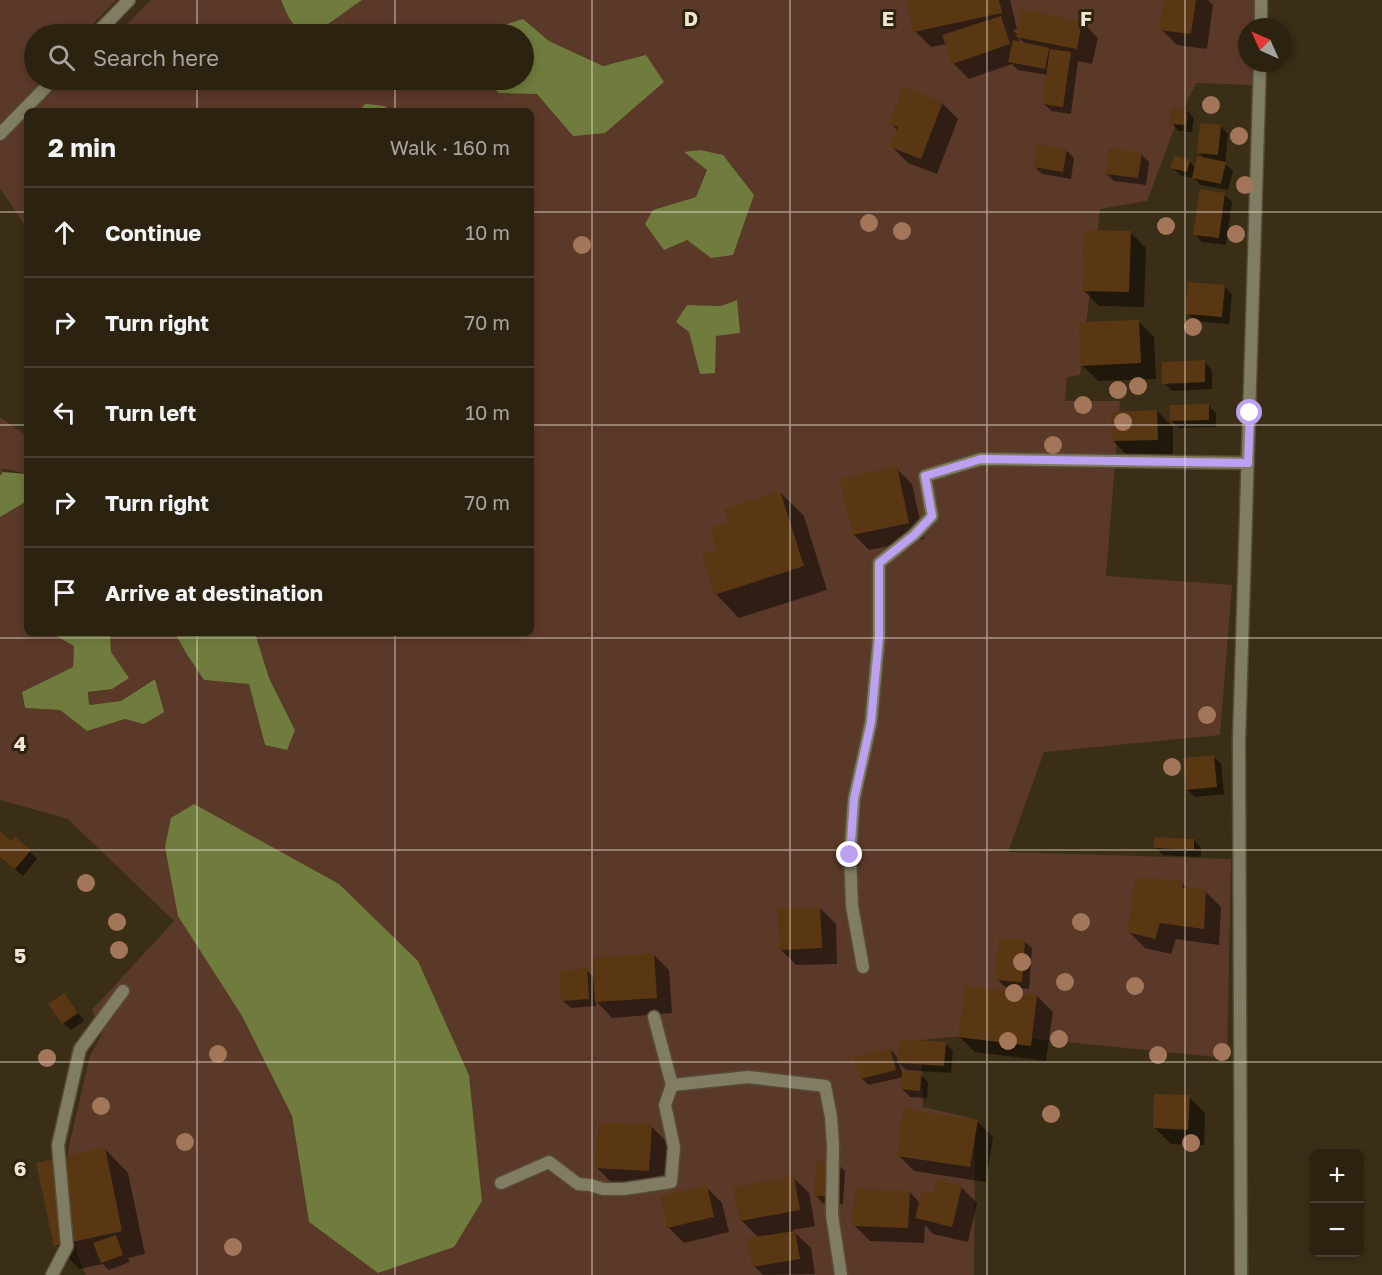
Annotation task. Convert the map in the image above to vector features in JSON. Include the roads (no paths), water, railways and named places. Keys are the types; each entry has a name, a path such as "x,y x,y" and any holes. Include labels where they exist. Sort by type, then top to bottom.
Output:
{"street":[{"path":"106,24 129,0"},
{"path":"1261,18 1262,0"},
{"path":"1241,1275 1239,740 1260,72"},
{"path":"26,108 43,90"},
{"path":"0,134 24,110"},
{"path":"863,967 852,906 850,855 854,799 871,722 879,636 879,563 914,535 932,516 925,476 981,459 1248,463"},
{"path":"52,1275 67,1246 58,1145 80,1049 123,991"},
{"path":"501,1183 549,1162 578,1184 603,1189 624,1189 671,1182 674,1147 665,1105 672,1085 654,1017"},
{"path":"672,1085 748,1077 825,1086 833,1144 832,1215 841,1275"}]}
